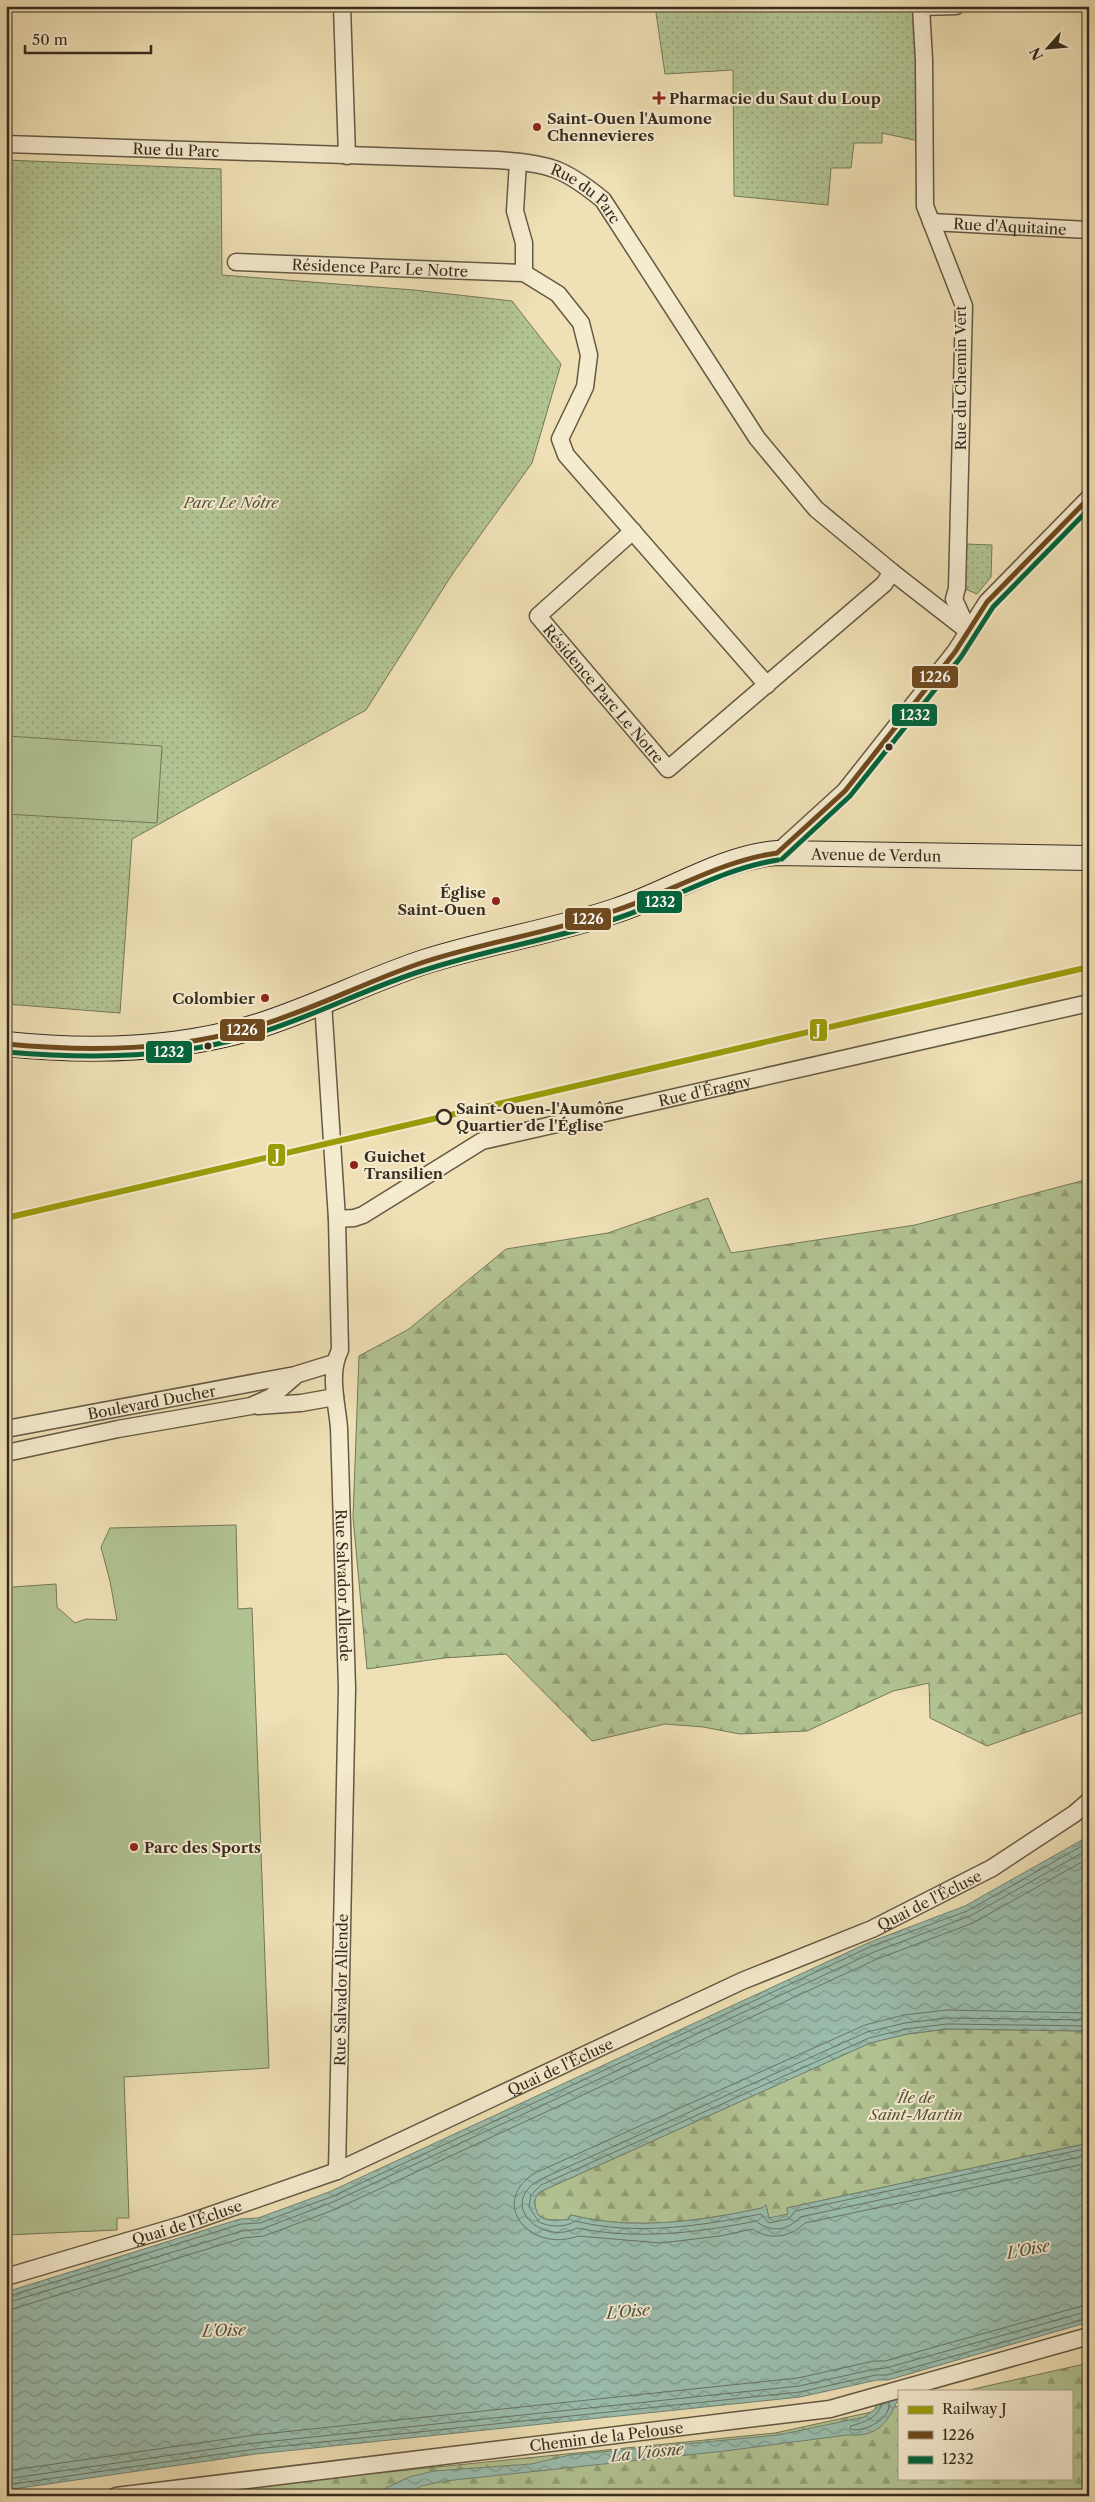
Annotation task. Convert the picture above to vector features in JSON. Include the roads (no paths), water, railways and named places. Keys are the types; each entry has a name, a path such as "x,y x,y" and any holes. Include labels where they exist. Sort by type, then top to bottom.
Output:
{"main road":[{"name":"Avenue de Verdun","path":"6,1044 60,1050 118,1050 195,1040 249,1028 323,1002 424,962 629,907 747,856 777,853 1089,858"}],"street":[{"path":"342,6 347,156"},
{"path":"921,7 956,6"},
{"name":"Rue du Chemin Vert","path":"921,7 924,60 924,206 964,306 957,588 954,599 969,632"},
{"name":"Rue du Parc","path":"6,144 518,162 547,165 578,179 603,200 757,438 816,509 969,632"},
{"path":"518,162 516,211 524,243 524,273"},
{"name":"Rue d'Aquitaine","path":"931,222 1089,230"},
{"name":"Résidence Parc Le Notre","path":"236,262 524,273 558,294 581,323 589,355 585,387 560,439 566,455 767,685"},
{"path":"777,853 845,791 969,632 987,602 1089,498"},
{"name":"Résidence Parc Le Notre","path":"633,531 538,616 668,769 884,584 892,572"},
{"name":"Rue Salvador Allende","path":"323,1002 338,1219 340,1350 334,1362 335,1396 339,1428 347,1688 337,2171"},
{"name":"Rue d'Éragny","path":"338,1219 354,1218 363,1214 469,1147 503,1135 1089,1003"},
{"name":"Boulevard Ducher","path":"6,1429 295,1376 334,1362"},
{"name":"Boulevard Ducher","path":"251,1406 271,1397 295,1376"},
{"name":"Boulevard Ducher","path":"6,1453 118,1429 251,1406 270,1407 335,1396"},
{"name":"Quai de l'Écluse","path":"6,2277 185,2224 337,2171 742,1981 872,1929 992,1868 1074,1814 1089,1800"},
{"name":"Chemin de la Pelouse","path":"116,2496 830,2409 1089,2336"}],"water":[{"name":"L'Oise","path":"1089,1836 1089,2031 947,2029 907,2034 870,2043 544,2190 538,2193 534,2202 538,2215 546,2220 568,2220 571,2215 619,2222 667,2222 739,2213 762,2208 766,2205 769,2218 788,2214 787,2208 1089,2143 1089,2322 888,2380 877,2380 800,2397 256,2454 6,2490 6,2292 240,2219 258,2218 329,2192 870,1942 965,1906"},
{"name":"La Viosne","path":"896,2397 898,2399 885,2422 879,2428 866,2434 445,2481 421,2486 402,2496 369,2496 409,2477 434,2471 531,2464 570,2455 778,2435 864,2417 875,2409 878,2399"}],"rail line":[{"name":"J","path":"6,1218 1089,967"}],"place":[{"name":"Pharmacie du Saut du Loup","path":"659,98"},
{"name":"Saint-Ouen l'Aumone Chennevieres","path":"537,127"},
{"name":"Église Saint-Ouen","path":"496,901"},
{"name":"Colombier","path":"265,998"},
{"name":"Saint-Ouen-l'Aumône Quartier de l'Église","path":"444,1117"},
{"name":"Guichet Transilien","path":"354,1165"},
{"name":"Parc des Sports","path":"134,1847"}],"park label":[{"name":"Parc Le Nôtre","path":"231,502"},
{"name":"Île de Saint-Martin","path":"916,2106"}]}
